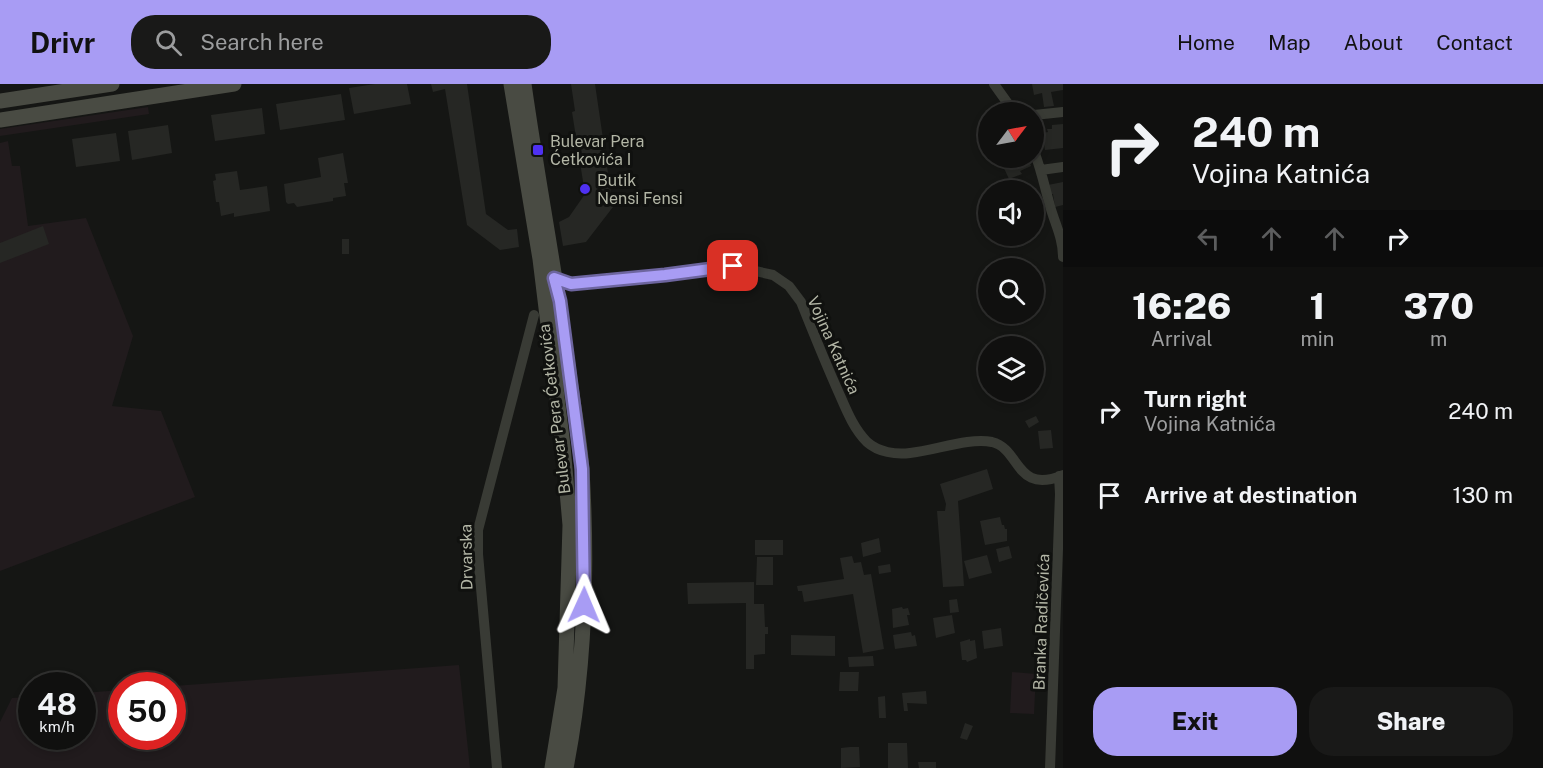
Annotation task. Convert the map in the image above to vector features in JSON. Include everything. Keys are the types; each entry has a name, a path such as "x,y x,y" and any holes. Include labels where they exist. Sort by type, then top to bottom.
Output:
{"main road":[{"path":"0,101 112,84"},
{"path":"0,120 176,88 234,84"},
{"name":"Bulevar Pera Ćetkovića","path":"511,84 546,258 560,301 582,469 585,584 583,647 566,768"},
{"name":"Bulevar Pera Ćetkovića","path":"524,84 546,258 570,525 565,688 552,768"}],"street":[{"path":"994,84 1007,102"},
{"path":"1044,114 1063,112"},
{"path":"1063,167 1041,170 1050,209 1062,236 1063,257"},
{"name":"Vojina Katnića","path":"554,278 571,284 733,266 773,276 789,286 801,302 852,423 868,442 883,452 908,454 976,442 992,442 1006,452 1026,476 1034,479 1061,475"},
{"name":"Drvarska","path":"497,768 478,554 478,530 534,315"},
{"name":"Branka Radičevića","path":"1050,768 1058,716 1061,475"}],"shaded area":[{"path":"148,107 149,114 0,136 0,129"},
{"path":"8,141 12,166 20,166 28,226 86,218 133,336 112,406 161,411 195,497 0,571 0,143"},
{"path":"459,665 470,768 0,768 0,722 12,698 18,698 18,750 96,750 96,692 108,691 108,750 186,750 186,685"},
{"path":"1012,672 1036,674 1034,714 1010,713"}],"building":[{"path":"375,84 407,84 411,104 354,114 349,88"},
{"path":"431,84 467,84 486,214 508,230 517,229 519,247 500,250 467,225 445,89 433,92"},
{"path":"571,84 595,84 613,207 586,242 563,246 559,222 569,217 585,194 572,112 575,111"},
{"path":"1032,84 1063,84 1063,90 1051,92 1054,106 1044,107 1042,93 1034,95"},
{"path":"341,94 345,120 280,130 276,104"},
{"path":"262,108 265,134 215,141 211,115"},
{"path":"1063,124 1063,148 1045,150 1044,133 1048,132 1047,129 1052,129 1052,125"},
{"path":"168,125 172,153 132,160 128,131"},
{"path":"116,133 120,161 76,167 72,139"},
{"path":"343,153 348,183 344,183 346,196 333,198 333,201 297,207 294,203 286,202 284,184 321,177 318,158"},
{"path":"1004,168 1027,168 1020,171 1022,174 1009,179"},
{"path":"237,171 240,190 267,186 270,211 234,217 234,213 221,216 213,181 216,180 215,174"},
{"path":"1063,182 1063,205 1055,207 1053,194 1050,194 1048,185"},
{"path":"43,226 49,244 0,263 0,243"},
{"path":"342,239 349,239 349,254 342,254"},
{"path":"1036,416 1039,422 1029,428 1025,421"},
{"path":"1051,430 1053,448 1040,449 1038,431"},
{"path":"987,469 993,489 958,501 964,586 943,587 937,511 945,511 946,504 940,484"},
{"path":"1000,517 1002,525 1007,529 1007,541 985,545 980,521"},
{"path":"879,538 881,552 863,557 861,543"},
{"path":"755,540 783,540 783,555 755,555"},
{"path":"1009,546 1012,558 999,562 996,549"},
{"path":"987,555 992,573 969,579 964,561"},
{"path":"852,556 854,563 861,562 864,575 871,574 884,649 863,653 853,594 804,602 802,591 798,591 797,586 844,579 840,558"},
{"path":"757,557 773,557 773,585 756,585"},
{"path":"890,564 891,572 879,574 878,566"},
{"path":"754,582 754,604 764,604 765,627 768,627 768,634 765,634 765,654 754,655 754,669 746,669 746,603 688,604 687,583"},
{"path":"957,599 959,612 950,613 949,600"},
{"path":"902,607 903,609 908,608 909,625 893,628 892,609"},
{"path":"952,615 955,633 936,638 933,618"},
{"path":"1001,628 1003,646 984,649 982,631"},
{"path":"911,632 912,636 915,635 917,646 895,649 893,635"},
{"path":"791,635 835,636 835,656 791,655"},
{"path":"970,639 970,641 975,640 977,658 967,662 962,660 960,642"},
{"path":"873,656 874,666 849,667 848,657"},
{"path":"840,672 859,672 858,691 839,691"},
{"path":"926,691 927,704 907,703 908,711 904,711 902,693"},
{"path":"885,696 886,718 879,718 878,697"},
{"path":"965,723 973,726 967,740 960,738"},
{"path":"888,743 907,743 908,768 888,768"},
{"path":"859,747 860,767 841,768 841,748"},
{"path":"918,762 936,762 936,768 919,768"}],"place":[{"name":"Bulevar Pera Ćetkovića I","path":"538,150"},
{"name":"Butik Nensi Fensi","path":"585,189"}],"route":[{"path":"584,605 582,469 560,301 554,278 571,284 733,266"}]}
